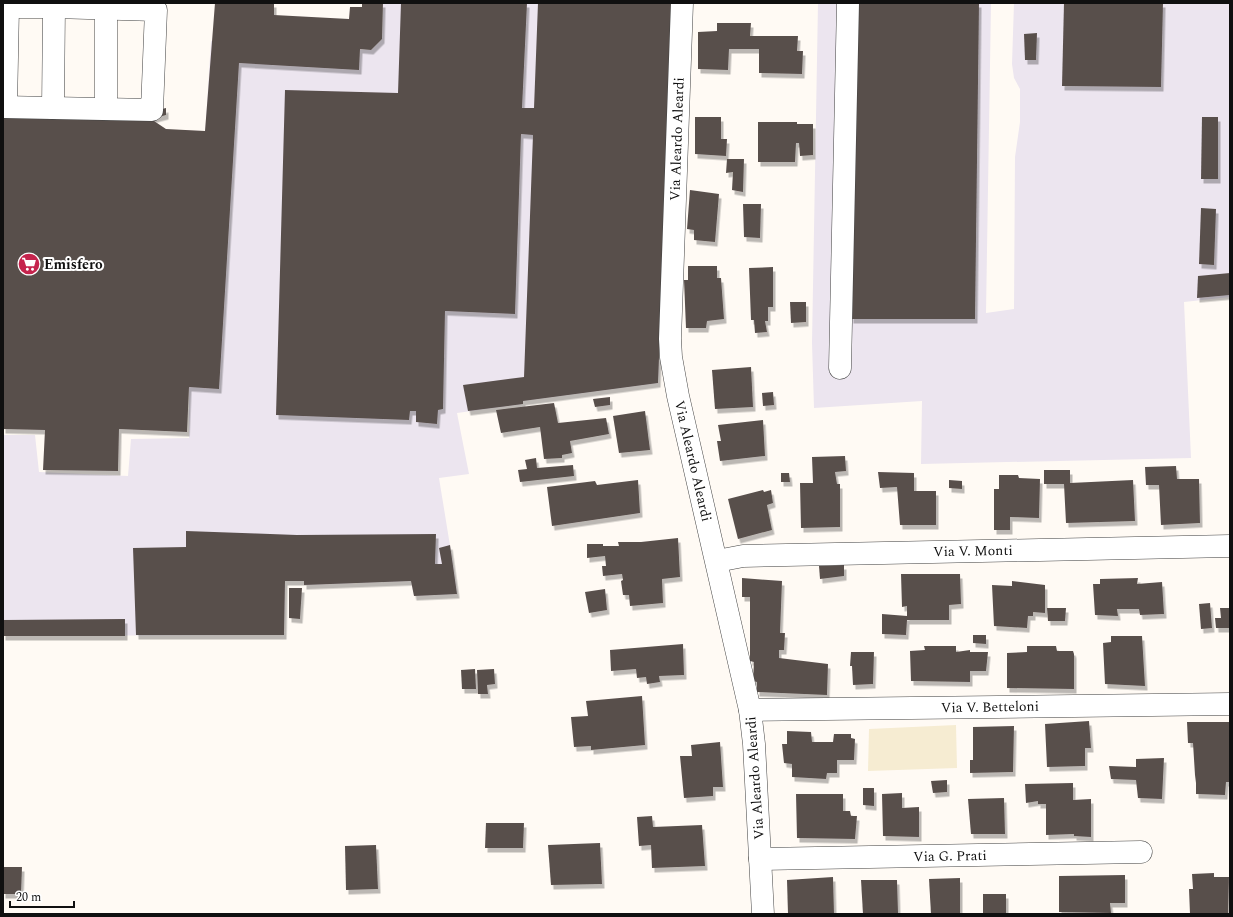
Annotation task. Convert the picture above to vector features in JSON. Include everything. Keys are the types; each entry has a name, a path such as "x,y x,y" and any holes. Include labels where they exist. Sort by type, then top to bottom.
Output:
{"street":[{"name":"Via Aleardo Aleardi","path":"682,3 670,339 671,357 678,396 750,710 754,744 763,914"},
{"path":"840,368 848,3"},
{"path":"106,6 106,109"},
{"path":"106,6 156,10 152,110 5,107 6,7 106,6"},
{"path":"53,108 54,7"},
{"name":"Via V. Monti","path":"717,562 743,556 1230,546"},
{"name":"Via V. Betteloni","path":"750,710 1230,704"},
{"name":"Via G. Prati","path":"760,859 1141,852"}],"shaded area":[{"path":"383,3 673,3 658,383 523,401 523,404 457,413 469,474 439,478 457,594 414,596 411,581 304,585 304,581 285,581 284,635 3,636 3,435 35,435 39,472 128,476 131,439 189,438 189,387 211,41 371,50 382,39"},
{"path":"818,3 991,3 986,313 1014,309 1015,157 1020,122 1020,89 1014,78 1012,64 1014,3 1230,3 1230,297 1184,302 1191,458 921,464 922,401 814,408 812,343"},
{"path":"956,725 957,768 868,771 869,729"}],"building":[{"path":"215,3 274,3 274,15 349,19 350,7 362,7 362,3 383,3 382,39 371,50 360,49 359,70 239,63 219,389 189,387 187,432 119,429 118,471 43,470 45,430 3,429 3,114 125,118 166,108 166,115 151,119 166,129 205,131"},
{"path":"401,3 527,3 522,108 534,108 538,3 673,3 658,383 523,401 523,404 468,411 463,385 524,377 533,135 521,134 515,314 445,311 443,409 438,410 437,424 416,422 416,411 410,411 409,420 276,415 285,90 398,93"},
{"path":"856,3 979,3 975,319 851,319"},
{"path":"1064,3 1163,3 1161,87 1062,86"},
{"path":"717,23 751,23 750,36 798,36 797,51 803,51 802,74 759,73 759,49 729,49 728,70 698,69 698,32 717,31"},
{"path":"1037,33 1036,60 1025,60 1024,34"},
{"path":"695,117 721,117 721,139 727,139 726,156 695,154"},
{"path":"1202,117 1218,117 1218,179 1201,179"},
{"path":"758,122 797,122 797,124 813,124 813,155 800,156 799,143 796,143 795,162 758,162"},
{"path":"727,159 744,159 743,192 732,190 733,172 726,173"},
{"path":"690,190 719,194 715,242 694,240 694,230 687,229"},
{"path":"743,204 761,204 760,238 744,237"},
{"path":"1201,208 1216,209 1214,265 1199,264"},
{"path":"688,266 717,266 717,278 721,278 724,319 707,321 706,328 686,328 684,280 688,280"},
{"path":"773,267 773,307 768,307 768,321 765,321 767,332 755,333 754,320 751,320 749,268"},
{"path":"1230,273 1230,295 1197,298 1198,276"},
{"path":"790,302 806,302 806,322 791,323"},
{"path":"751,367 753,407 715,409 712,370"},
{"path":"773,392 774,405 763,406 762,393"},
{"path":"610,397 610,405 595,407 593,399"},
{"path":"554,403 558,423 606,418 609,434 570,441 572,453 562,455 562,458 544,459 540,427 501,433 496,410"},
{"path":"645,411 650,450 619,453 613,416"},
{"path":"763,420 765,456 720,461 717,441 721,441 718,425"},
{"path":"845,456 846,471 835,472 837,484 840,484 840,527 801,528 800,483 813,483 812,457"},
{"path":"536,458 537,468 573,465 574,476 520,482 518,470 527,469 525,460"},
{"path":"1176,466 1177,479 1199,479 1200,523 1161,525 1159,485 1146,485 1145,467"},
{"path":"1044,470 1070,470 1070,483 1133,480 1135,521 1066,523 1064,484 1044,484"},
{"path":"878,472 914,473 914,491 936,491 936,525 900,525 897,487 880,488"},
{"path":"781,473 789,473 790,482 781,482"},
{"path":"999,475 1018,475 1019,478 1040,479 1039,518 1010,517 1010,530 994,530 994,489 999,489"},
{"path":"638,480 640,513 552,526 547,487 595,481 597,485"},
{"path":"949,480 962,481 962,489 949,488"},
{"path":"763,490 764,492 771,490 773,503 767,505 772,530 738,539 728,499"},
{"path":"186,531 297,535 436,534 435,564 442,564 439,548 450,545 457,594 414,596 411,581 304,585 304,581 285,581 284,635 136,635 133,548 186,547"},
{"path":"678,538 680,577 662,579 663,603 630,606 629,595 623,595 621,581 623,580 622,574 603,576 602,566 606,566 605,556 587,558 587,544 619,546 618,542 641,542"},
{"path":"844,565 844,576 820,579 819,566"},
{"path":"901,574 960,574 961,604 949,605 949,620 907,620 906,635 882,634 882,614 907,616 907,606 902,607"},
{"path":"742,578 782,581 780,633 785,633 784,650 779,650 779,658 828,664 827,695 757,692 757,682 753,681 754,662 750,661 750,597 742,597"},
{"path":"1138,578 1137,584 1162,582 1164,614 1140,615 1139,609 1117,609 1118,616 1095,615 1093,584 1100,584 1100,579"},
{"path":"1012,581 1045,585 1045,613 1033,612 1033,616 1028,616 1027,628 994,626 992,585 1012,586"},
{"path":"289,588 302,588 300,619 289,618"},
{"path":"605,589 607,610 589,613 585,592"},
{"path":"1210,603 1212,628 1201,629 1199,604"},
{"path":"1047,608 1066,608 1065,621 1048,621"},
{"path":"1220,608 1230,608 1230,628 1216,628 1215,618 1221,618"},
{"path":"125,619 125,636 3,636 3,620"},
{"path":"973,635 986,635 986,644 973,643"},
{"path":"1111,636 1142,636 1145,686 1105,684 1103,643 1111,642"},
{"path":"683,644 684,675 659,676 660,682 647,684 646,677 637,678 636,669 611,671 610,650"},
{"path":"924,646 956,646 956,652 970,650 970,652 988,652 986,671 970,671 970,682 911,681 910,651 925,650"},
{"path":"1027,646 1056,646 1057,651 1073,651 1074,689 1007,688 1007,653 1027,652"},
{"path":"851,652 874,652 873,684 853,685 852,666 850,666"},
{"path":"475,669 476,689 462,689 461,670"},
{"path":"494,669 495,684 487,685 488,694 478,694 477,670"},
{"path":"642,696 645,745 591,750 591,746 574,747 571,717 588,716 586,701"},
{"path":"1089,721 1091,748 1085,748 1085,766 1047,767 1045,724"},
{"path":"1187,722 1230,722 1230,782 1226,782 1225,795 1196,794 1193,743 1188,743"},
{"path":"1014,726 1013,772 970,773 970,760 973,760 973,727"},
{"path":"787,731 811,732 812,742 833,742 834,734 851,734 851,738 855,739 854,760 837,760 837,773 827,773 826,779 792,777 792,764 784,763 782,744 787,744"},
{"path":"720,742 723,787 713,787 713,796 684,798 680,756 692,756 691,745"},
{"path":"1164,758 1162,799 1138,798 1136,780 1111,779 1109,766 1136,767 1136,759"},
{"path":"947,780 947,792 933,793 931,781"},
{"path":"1073,783 1073,800 1091,799 1091,837 1074,836 1074,834 1046,835 1046,804 1038,804 1038,801 1026,803 1025,784"},
{"path":"863,788 874,788 874,806 863,805"},
{"path":"902,793 902,808 919,807 919,837 883,836 882,794"},
{"path":"796,794 843,794 843,811 850,811 851,816 857,816 855,839 797,838"},
{"path":"1004,798 1005,834 971,834 968,799"},
{"path":"652,816 653,827 702,825 705,866 652,868 651,845 639,846 637,817"},
{"path":"486,823 524,823 523,848 485,848"},
{"path":"600,843 602,884 551,885 548,845"},
{"path":"376,845 378,889 346,890 345,846"},
{"path":"3,867 22,867 21,894 3,894"},
{"path":"1214,873 1214,877 1229,877 1228,914 1190,914 1189,889 1193,889 1192,874"},
{"path":"1125,875 1125,903 1110,903 1111,913 1059,912 1059,876"},
{"path":"833,877 834,914 788,914 787,880"},
{"path":"960,878 960,914 931,914 929,879"},
{"path":"861,880 897,880 898,913 863,914"},
{"path":"983,894 1006,894 1006,914 983,914"}],"place":[{"name":"Emisfero","path":"29,264"}]}
